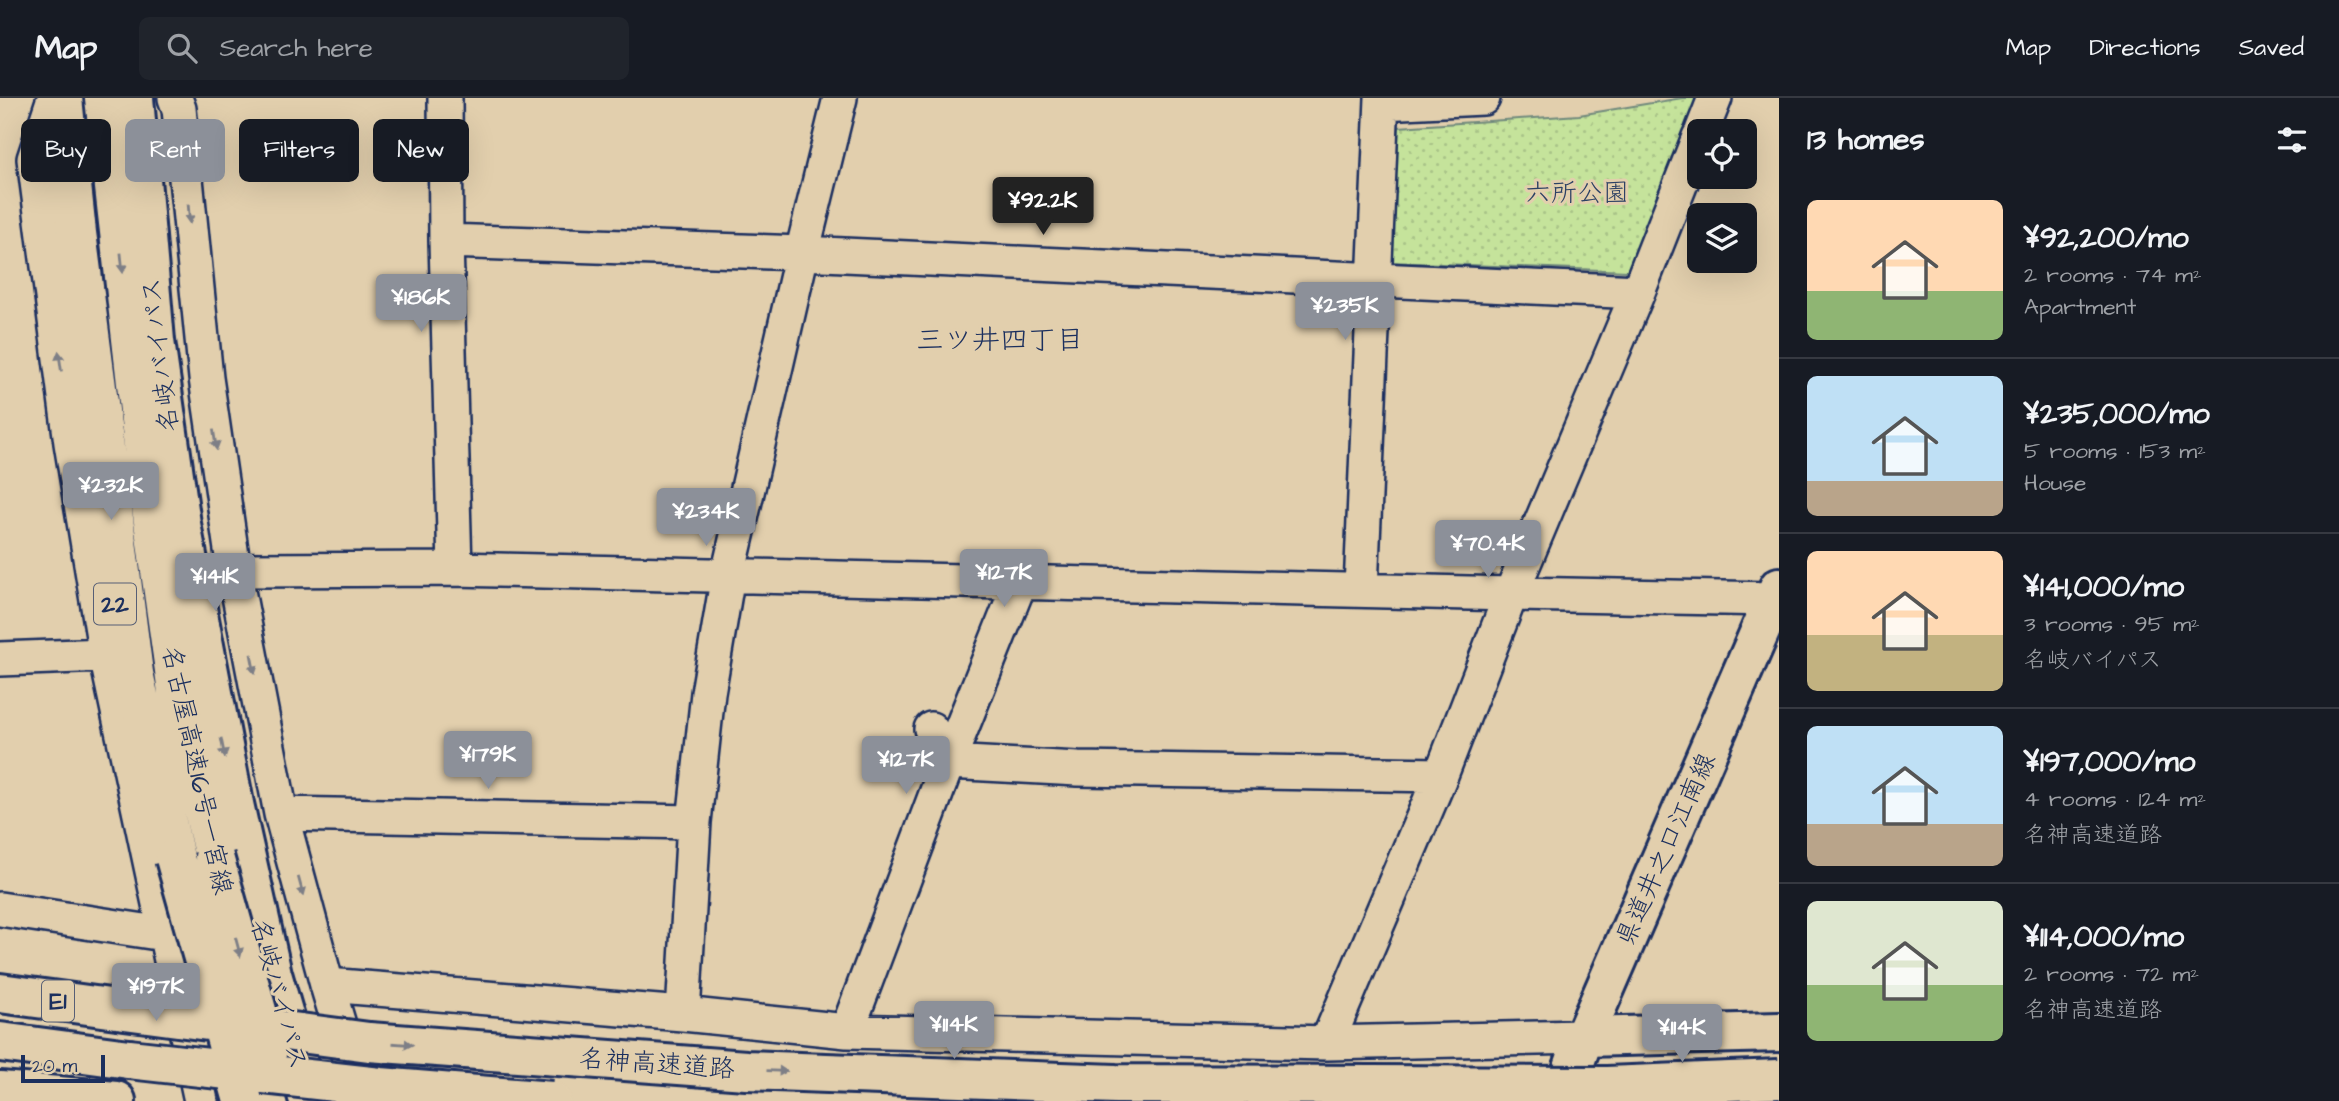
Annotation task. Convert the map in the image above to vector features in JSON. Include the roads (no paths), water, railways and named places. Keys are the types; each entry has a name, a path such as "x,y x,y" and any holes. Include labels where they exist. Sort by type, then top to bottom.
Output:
{"main road":[{"name":"名古屋高速16号一宮線","path":"104,98 145,464 178,699 214,857 284,1101"},
{"name":"名岐バイパス","path":"134,98 155,341 181,524 234,804 272,974 310,1101"},
{"name":"名古屋高速16号一宮線","path":"56,100 77,233 134,673 175,858 243,1101"},
{"name":"22","path":"56,100 91,429 135,744 189,974 224,1101"},
{"name":"県道井之口江南線","path":"1561,1101 1584,1037 1777,595"},
{"name":"名神高速道路","path":"0,993 369,1042 746,1070 1129,1084 1607,1086 1779,1079"},
{"path":"1584,1037 1779,1032"},
{"name":"名神高速道路","path":"0,1042 380,1087 552,1101"},
{"path":"0,1091 116,1101"}],"street":[{"path":"175,98 179,109 206,378 234,570 281,814 327,985 362,1101"},
{"path":"446,98 446,241 455,569"},
{"path":"683,1014 694,822 708,693 728,575 840,98"},
{"path":"1362,589 1382,100 1483,98"},
{"path":"1707,119 1715,98"},
{"path":"56,100 34,159 71,443 106,654 201,1101"},
{"path":"1327,1043 1441,775 1511,594 1638,292 1687,167"},
{"path":"446,241 802,253 1638,292"},
{"path":"234,570 455,569 1511,594 1777,595"},
{"path":"847,1031 948,762 1020,582"},
{"path":"0,659 106,654"},
{"path":"931,729 948,762"},
{"path":"948,762 1078,769 1441,775"},
{"path":"281,814 694,822"},
{"path":"0,909 164,934"},
{"path":"327,985 683,1014 847,1031 1327,1043 1584,1037"}],"district":[{"name":"三ツ井四丁目","path":"1000,339"}],"park label":[{"name":"六所公園","path":"1577,192"}]}
